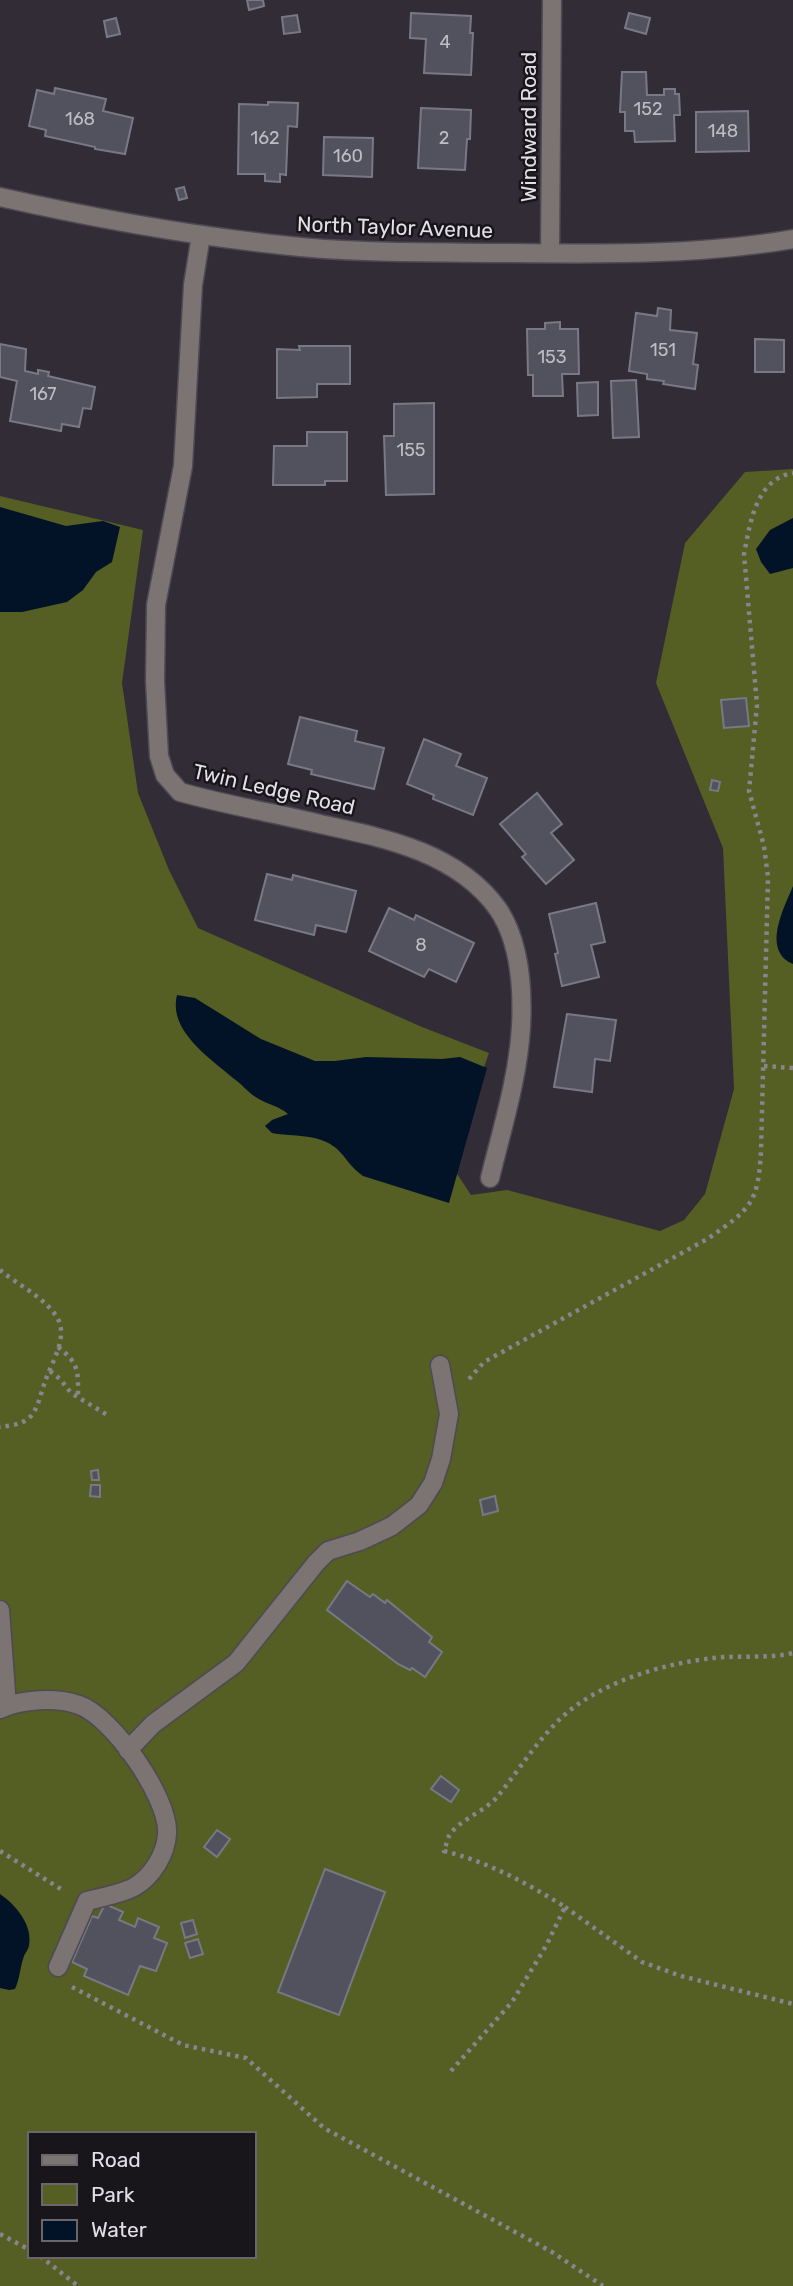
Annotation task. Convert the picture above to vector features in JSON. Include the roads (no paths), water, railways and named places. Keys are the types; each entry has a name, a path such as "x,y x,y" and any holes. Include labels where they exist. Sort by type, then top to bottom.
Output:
{"street":[{"name":"Windward Road","path":"550,253 552,0"},
{"name":"North Taylor Avenue","path":"0,197 82,215 201,235 283,246 359,251 690,252 793,239"},
{"name":"Twin Ledge Road","path":"201,235 193,285 183,466 156,605 155,681 159,756 165,775 180,792 389,839 435,857 456,870 480,889 498,910 512,939 518,965 521,1026 518,1058 491,1178"},
{"path":"128,1750 153,1724 236,1663 328,1551 360,1541 392,1526 419,1505 437,1471 449,1414 440,1365"},
{"path":"0,1610 4,1708 50,1699 80,1705 105,1722 146,1774 168,1831 157,1864 134,1887 88,1901 58,1967"}],"water":[{"path":"0,507 66,526 103,521 120,527 112,562 96,572 83,590 67,602 22,612 0,612"},
{"path":"793,518 793,568 770,574 756,549 770,530"},
{"path":"793,886 793,964 783,958 777,939 781,917"},
{"path":"177,995 195,998 261,1039 315,1061 366,1057 460,1057 487,1068 449,1203 363,1176 329,1143 305,1136 272,1133 265,1126 288,1114 252,1094 193,1042 179,1020"},
{"path":"0,1894 22,1916 30,1938 17,1985 15,1989 9,1990 0,1988"}]}
